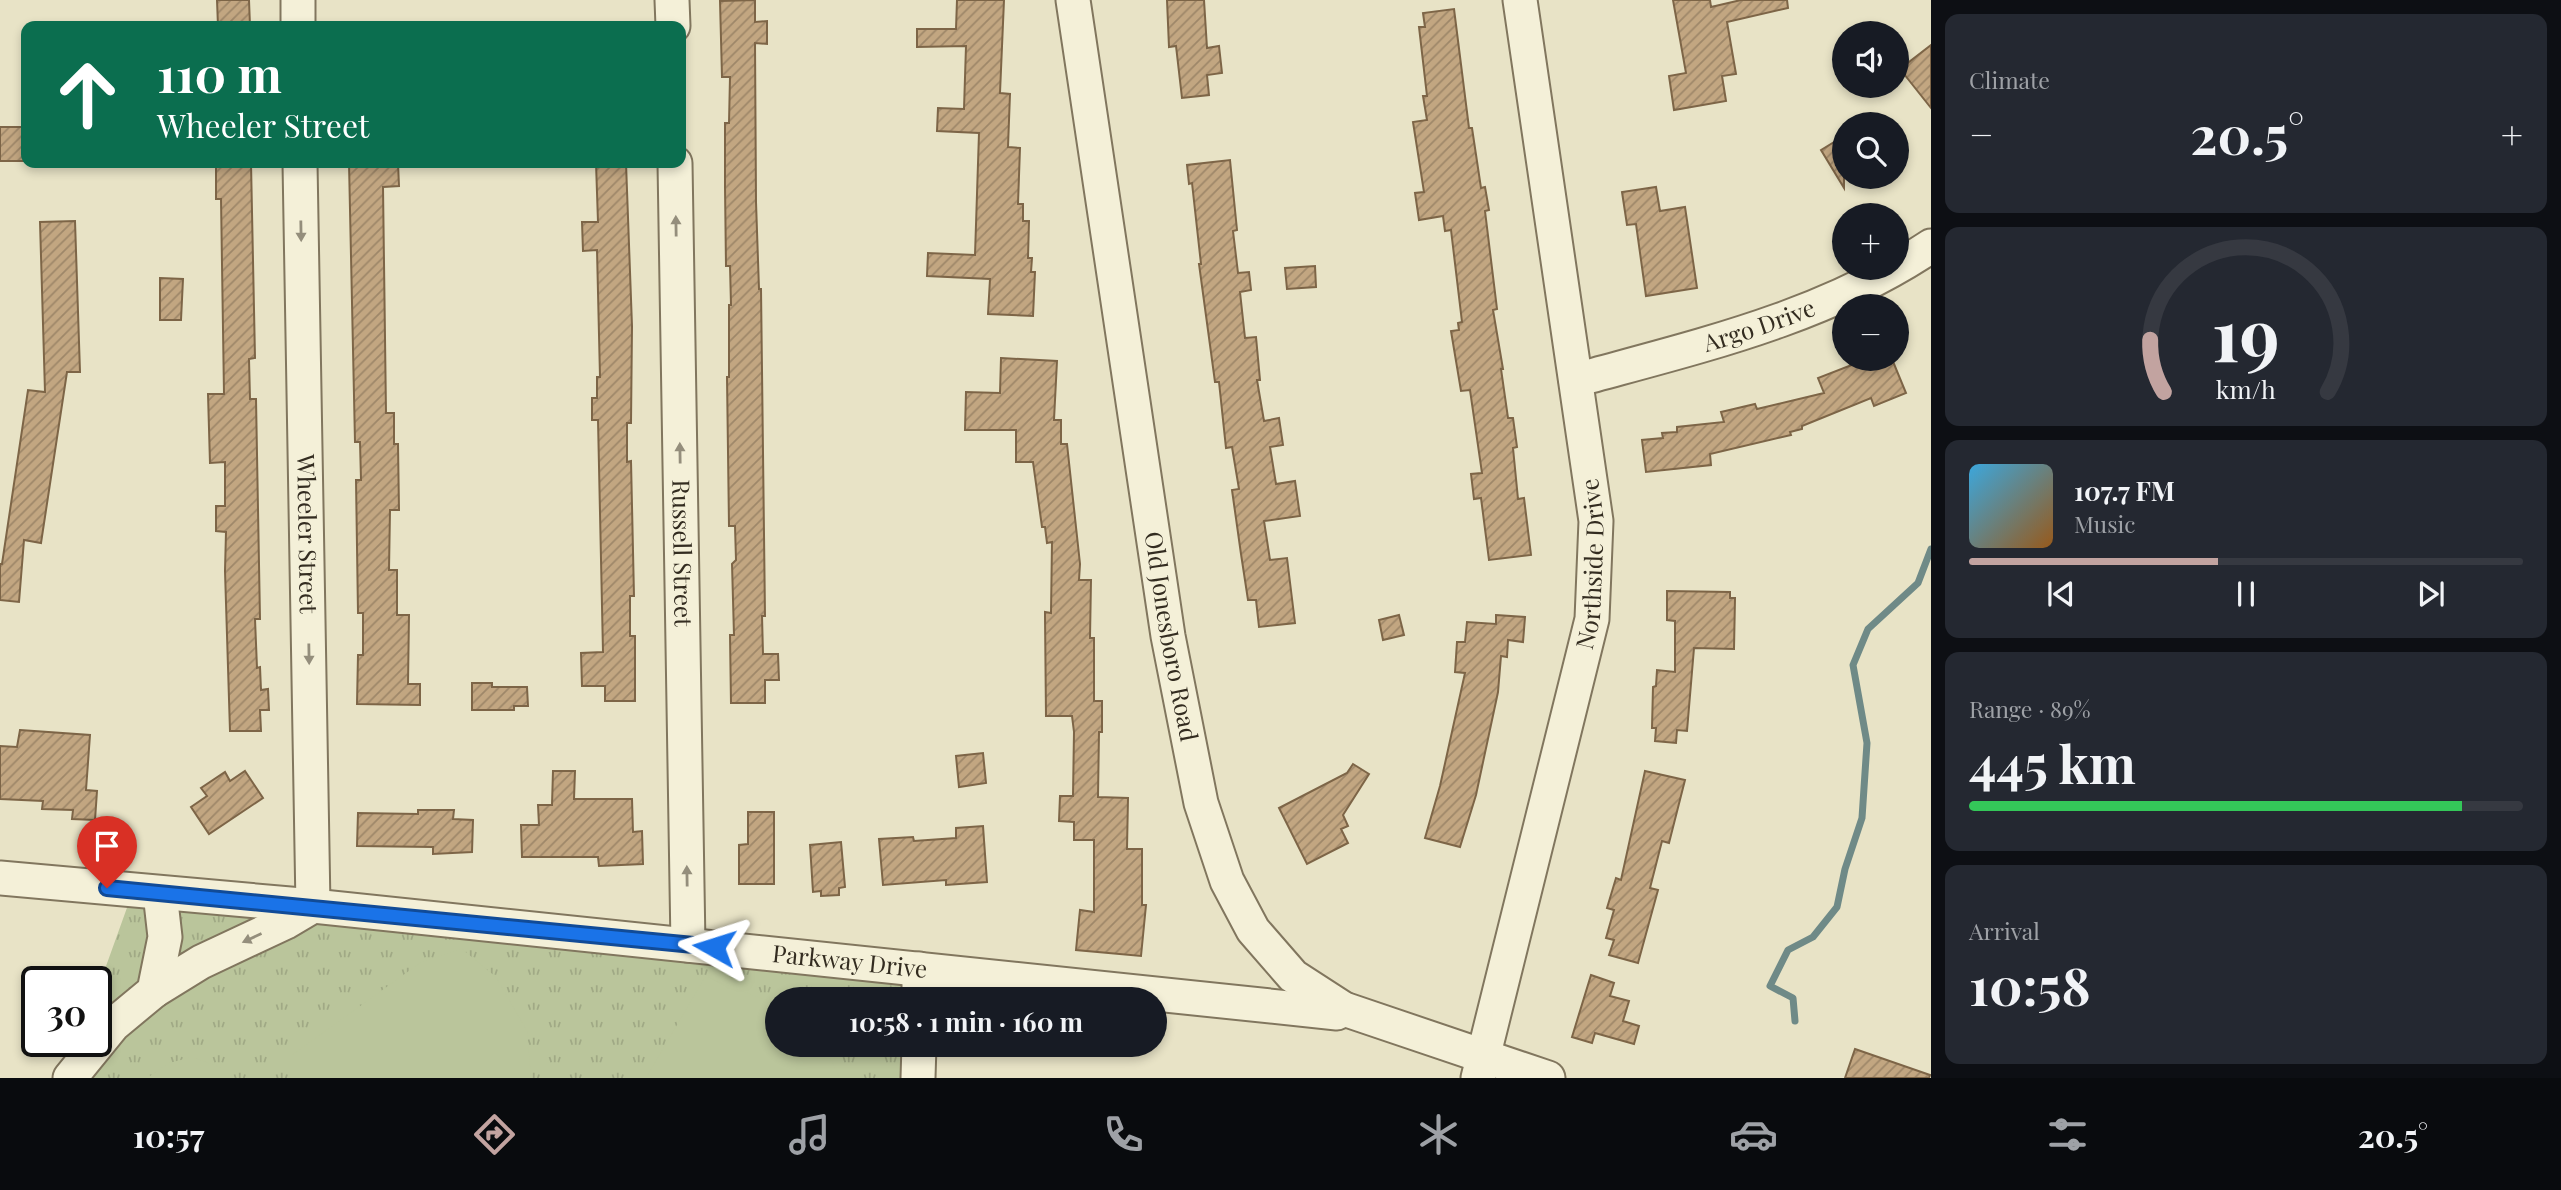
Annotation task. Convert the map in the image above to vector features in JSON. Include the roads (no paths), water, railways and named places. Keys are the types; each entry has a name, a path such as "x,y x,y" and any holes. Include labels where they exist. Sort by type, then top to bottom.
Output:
{"street":[{"path":"298,0 298,21"},
{"path":"672,0 673,21"},
{"name":"Old Jonesboro Road","path":"1073,0 1168,636 1201,803 1227,881 1253,930 1293,976 1344,1009 1480,1067 1548,1078"},
{"name":"Northside Drive","path":"1480,1067 1592,618 1596,521 1520,0"},
{"name":"Wheeler Street","path":"300,168 313,906"},
{"name":"Russell Street","path":"675,168 688,945"},
{"name":"Argo Drive","path":"1576,380 1743,334 1837,299 1931,246"},
{"path":"0,878 313,906"},
{"path":"154,991 165,937 160,893"},
{"path":"70,1078 113,1025 154,991 201,962 286,922 313,906"},
{"name":"Parkway Drive","path":"313,906 688,945 919,984 1337,1013 1344,1009"},
{"path":"918,1078 919,1057"}],"waterway":[{"path":"1795,1021 1793,998 1770,986 1788,950 1813,937 1837,907 1845,869 1862,818 1867,743 1853,665 1868,629 1918,583 1931,549"}]}
